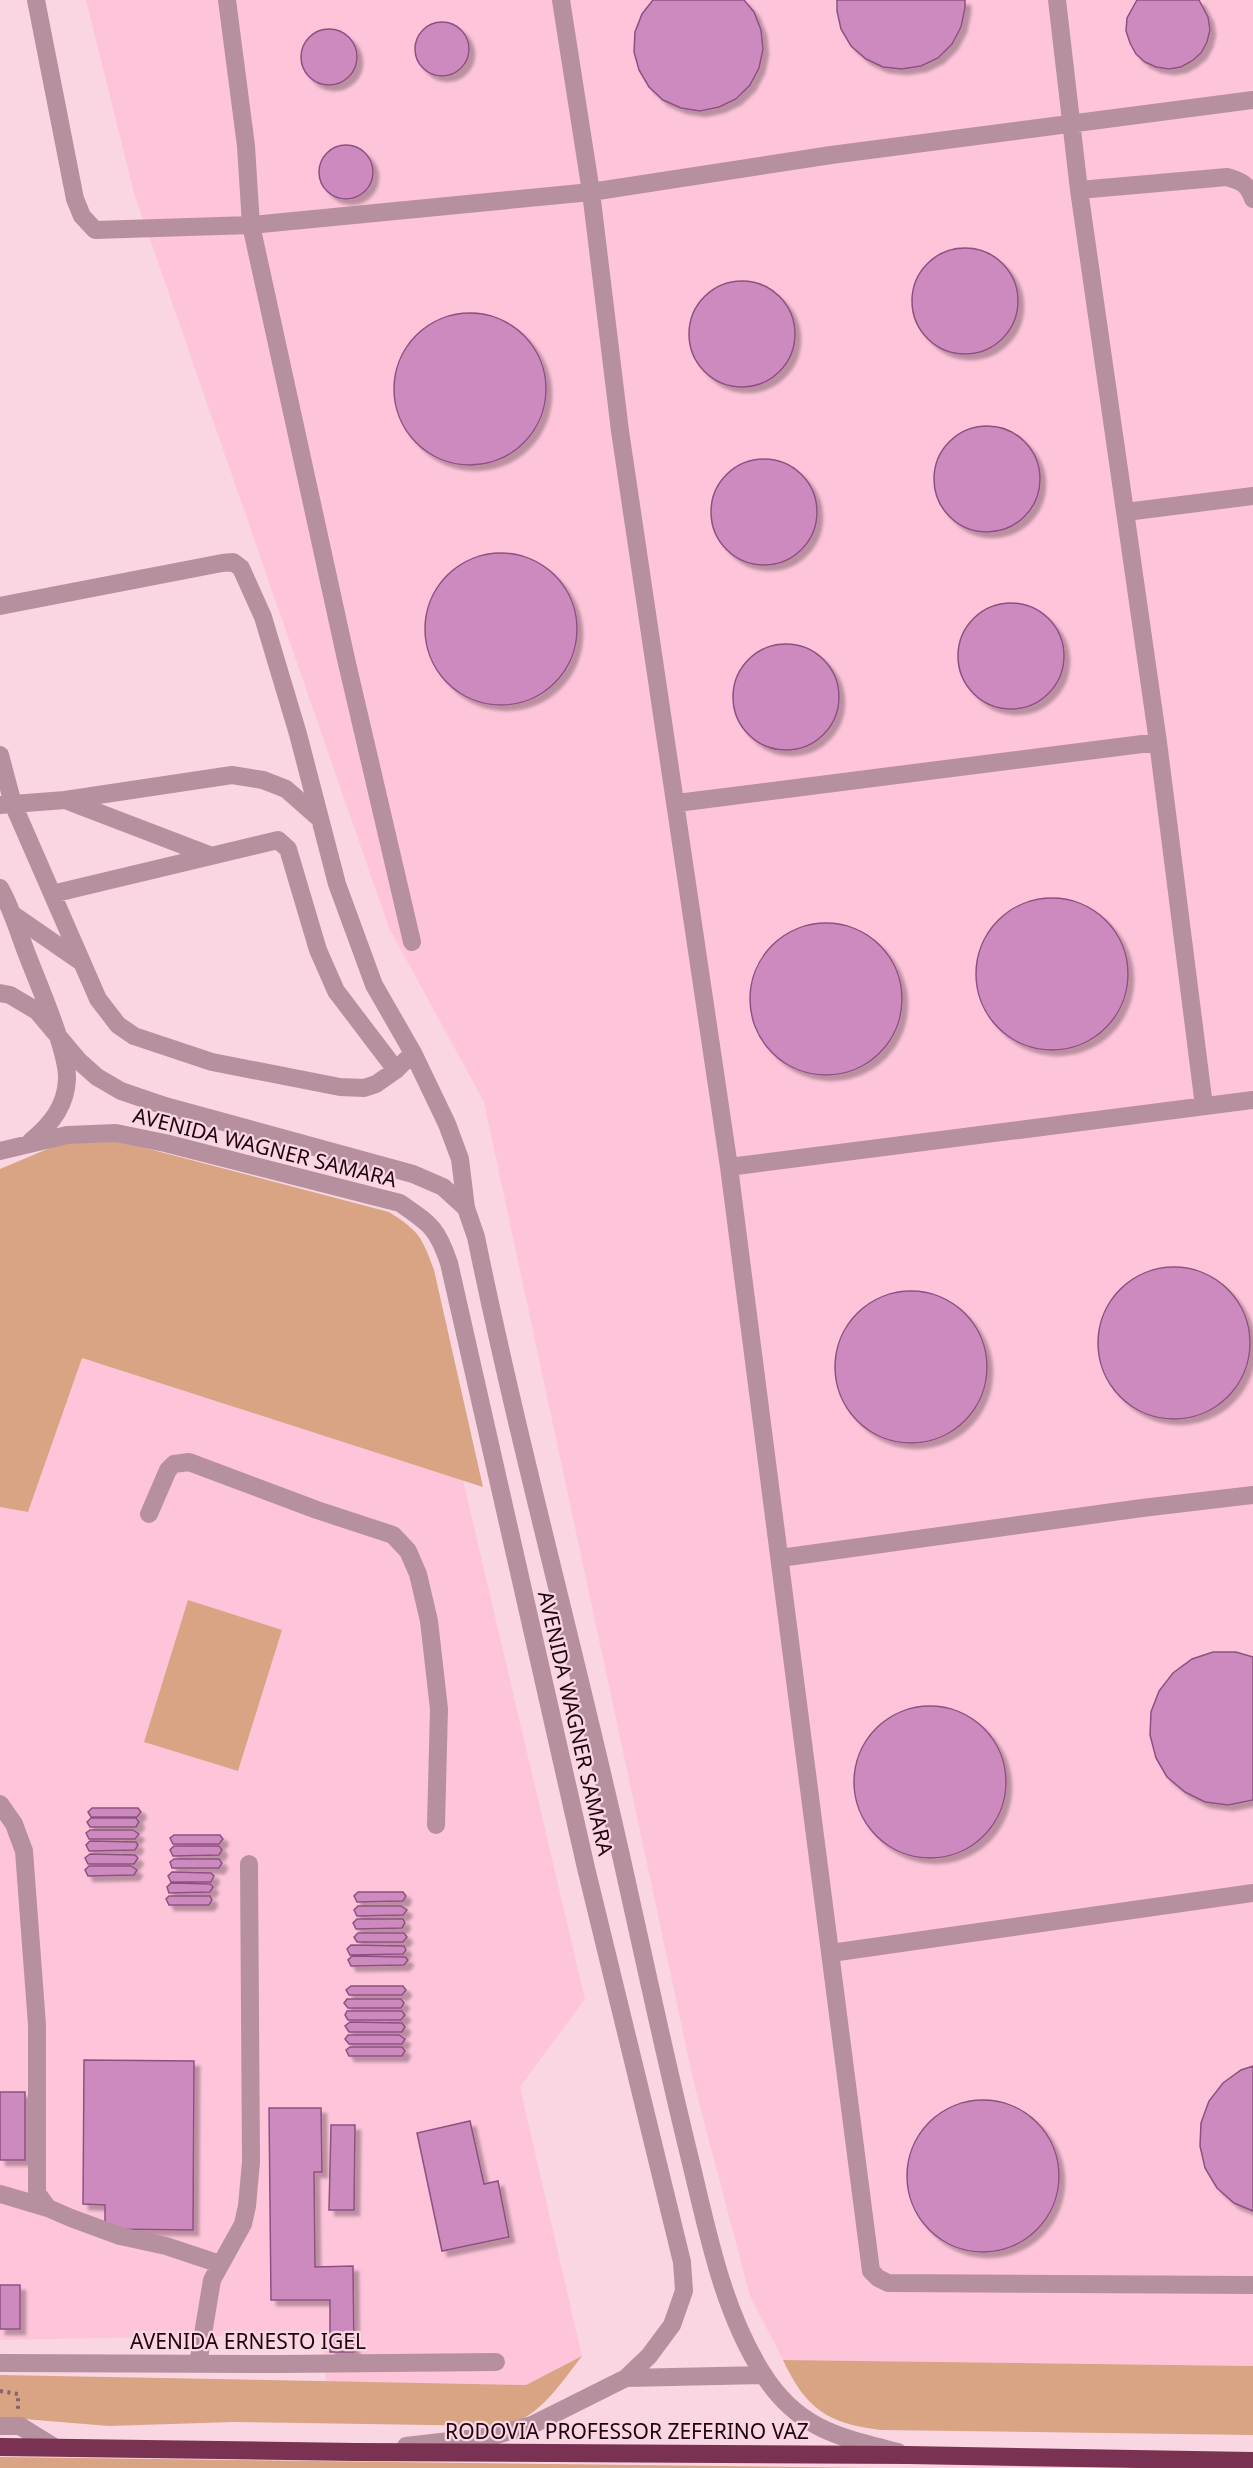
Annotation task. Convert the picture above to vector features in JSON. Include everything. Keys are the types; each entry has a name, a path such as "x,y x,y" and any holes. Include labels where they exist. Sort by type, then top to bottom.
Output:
{"highway":[{"name":"RODOVIA PROFESSOR ZEFERINO VAZ","path":"0,2446 356,2452 908,2455 1253,2461"}],"street":[{"path":"36,0 75,199 82,216 95,230 251,225 591,192 831,155 1253,100"},
{"path":"227,0 246,146 251,225 345,659 412,942"},
{"path":"561,0 591,192 622,443 729,1167 871,2271 888,2283 1253,2285"},
{"path":"1057,0 1079,190 1158,742 1204,1106"},
{"path":"1079,190 1227,177 1242,181 1250,190 1253,199"},
{"path":"1125,512 1253,496"},
{"path":"0,606 222,563 233,562 242,568 263,617 298,734 337,884 374,985 413,1053 447,1124 460,1159 466,1208"},
{"path":"677,803 1158,742"},
{"path":"0,755 7,805 52,894 98,999 118,1025 134,1036 212,1062 340,1087 364,1088 376,1084 396,1070 413,1053"},
{"path":"7,805 65,800 232,776 263,780 286,789 320,819"},
{"path":"65,800 209,855"},
{"path":"52,894 274,840 284,844 298,878 318,950 336,991 396,1070"},
{"path":"0,888 12,914 67,1068 64,1098 50,1125 28,1144"},
{"path":"12,914 80,961"},
{"name":"AVENIDA WAGNER SAMARA","path":"0,993 10,995 37,1011 79,1061 97,1077 121,1091 165,1106 412,1174 443,1187 466,1208 476,1238 719,2279 746,2343 782,2401 809,2422 838,2436 908,2455"},
{"path":"729,1167 1253,1100"},
{"name":"AVENIDA WAGNER SAMARA","path":"0,1151 68,1135 116,1133 165,1143 400,1203 424,1220 440,1237 449,1263 586,1868 682,2262 684,2291 672,2325 649,2356 626,2378 532,2425 493,2436 356,2452"},
{"path":"149,1514 168,1470 174,1464 189,1462 316,1510 393,1535 408,1551 418,1574 429,1621 439,1709 436,1825"},
{"path":"780,1558 1253,1495"},
{"path":"0,1804 15,1824 24,1851 37,2025 38,2193 48,2208"},
{"path":"198,2364 212,2280 243,2224 247,2206 251,2162 249,1864"},
{"path":"831,1953 1253,1893"},
{"path":"0,2194 48,2208 120,2236 166,2246 219,2264"},
{"name":"AVENIDA ERNESTO IGEL","path":"0,2363 496,2362"},
{"path":"626,2378 764,2375"},
{"path":"0,2426 20,2426 54,2447"}],"shaded area":[{"path":"86,0 1253,0 1253,2366 783,2360 750,2296 694,2084 484,1102 389,928 134,193"},
{"path":"111,1139 389,1212 407,1224 422,1242 434,1270 483,1487 82,1358 28,1512 0,1507 0,1169 57,1145 78,1140"},
{"path":"81,1358 463,1480 585,1999 520,2087 582,2356 526,2385 326,2383 323,2334 0,2340 0,1507 28,1512"},
{"path":"188,1600 282,1630 238,1771 144,1742"},
{"path":"582,2356 553,2393 537,2409 518,2421 494,2426 233,2422 109,2426 0,2417 0,2375 526,2385"},
{"path":"783,2360 1253,2366 1253,2435 880,2430 846,2423 820,2411 800,2391"},
{"path":"0,2457 874,2468 0,2468"}],"building":[{"path":"653,0 744,0 754,12 761,30 763,49 759,68 750,85 736,99 719,107 700,111 681,108 663,100 649,87 639,70 634,52 635,32 642,14"},
{"path":"837,0 965,0 965,8 961,27 952,44 938,58 921,66 902,69 883,67 866,59 851,46 841,29"},
{"path":"1137,0 1199,0 1208,17 1210,30 1201,53 1181,67 1169,69 1145,62 1136,54 1126,31 1127,18"},
{"path":"437,22 447,22 457,26 465,34 469,49 465,64 457,72 447,76 437,76 427,72 419,64 415,54 415,44 419,34 427,26"},
{"path":"329,29 344,34 352,42 357,57 352,72 344,80 329,85 314,80 306,72 301,57 306,42 314,34"},
{"path":"341,145 351,145 361,149 369,157 373,172 369,187 361,195 351,199 341,199 331,195 323,187 319,177 319,167 323,157 331,149"},
{"path":"965,248 985,252 1002,264 1014,281 1018,301 1014,321 1002,338 985,350 965,354 945,350 928,338 916,321 912,301 916,281 928,264 945,252"},
{"path":"742,281 762,285 779,297 791,314 795,334 791,354 779,371 762,383 742,387 722,383 705,371 693,354 689,334 693,314 705,297 722,285"},
{"path":"470,313 485,314 499,319 524,335 540,360 545,374 545,404 540,418 524,443 499,459 485,464 470,465 455,464 441,459 416,443 400,418 395,404 394,389 395,374 400,360 416,335 441,319 455,314"},
{"path":"987,426 1007,430 1024,442 1036,459 1040,479 1036,499 1024,516 1007,528 987,532 967,528 950,516 938,499 934,479 938,459 950,442 967,430"},
{"path":"764,459 784,463 801,475 813,492 817,512 813,532 801,549 784,561 764,565 744,561 727,549 715,532 711,512 715,492 727,475 744,463"},
{"path":"501,553 516,554 530,559 555,575 571,600 576,614 576,644 571,658 555,683 530,699 516,704 501,705 486,704 472,699 447,683 431,658 426,644 425,629 426,614 431,600 447,575 472,559 486,554"},
{"path":"1011,603 1031,607 1048,619 1060,636 1064,656 1060,676 1048,693 1031,705 1011,709 991,705 974,693 962,676 958,656 962,636 974,619 991,607"},
{"path":"786,644 806,648 823,660 835,677 839,697 835,717 823,734 806,746 786,750 766,746 749,734 737,717 733,697 737,677 749,660 766,648"},
{"path":"1052,898 1067,899 1081,904 1106,920 1122,945 1127,959 1127,989 1122,1003 1106,1028 1081,1044 1067,1049 1052,1050 1037,1049 1023,1044 998,1028 982,1003 977,989 976,974 977,959 982,945 998,920 1023,904 1037,899"},
{"path":"826,923 841,924 855,929 880,945 896,970 901,984 901,1014 896,1028 880,1053 855,1069 841,1074 826,1075 811,1074 797,1069 772,1053 756,1028 751,1014 750,999 751,984 756,970 772,945 797,929 811,924"},
{"path":"1174,1267 1189,1268 1203,1273 1228,1289 1244,1314 1249,1328 1249,1358 1244,1372 1228,1397 1203,1413 1189,1418 1174,1419 1159,1418 1145,1413 1120,1397 1104,1372 1099,1358 1098,1343 1099,1328 1104,1314 1120,1289 1145,1273 1159,1268"},
{"path":"911,1291 926,1292 940,1297 965,1313 981,1338 986,1352 986,1382 981,1396 965,1421 940,1437 926,1442 911,1443 896,1442 882,1437 857,1421 841,1396 836,1382 835,1367 836,1352 841,1338 857,1313 882,1297 896,1292"},
{"path":"1213,1652 1236,1652 1253,1657 1253,1800 1228,1805 1205,1802 1185,1792 1167,1777 1156,1758 1150,1735 1151,1712 1159,1691 1173,1673 1192,1659"},
{"path":"930,1706 945,1707 959,1712 984,1728 1000,1753 1005,1767 1005,1797 1000,1811 984,1836 959,1852 945,1857 930,1858 915,1857 901,1852 876,1836 860,1811 855,1797 854,1782 855,1767 860,1753 876,1728 901,1712 915,1707"},
{"path":"92,1808 138,1808 141,1812 137,1817 91,1817 88,1812"},
{"path":"91,1818 136,1818 139,1822 136,1827 90,1827 87,1822"},
{"path":"90,1830 133,1830 139,1834 135,1839 89,1839 86,1833"},
{"path":"174,1835 220,1835 223,1839 219,1844 173,1844 170,1838"},
{"path":"90,1841 136,1842 138,1845 135,1850 89,1851 86,1845"},
{"path":"174,1846 219,1846 222,1850 219,1855 173,1856 170,1850"},
{"path":"90,1854 135,1855 138,1858 134,1864 88,1864 85,1858"},
{"path":"174,1859 219,1859 222,1863 219,1868 172,1868 170,1862"},
{"path":"89,1866 131,1866 137,1870 134,1875 88,1876 85,1870"},
{"path":"172,1872 211,1873 214,1876 211,1882 171,1882 168,1876"},
{"path":"171,1883 210,1884 213,1887 210,1892 169,1893 167,1887"},
{"path":"358,1892 403,1892 406,1896 403,1901 357,1902 354,1896"},
{"path":"169,1896 210,1896 212,1900 209,1905 169,1905 166,1899"},
{"path":"358,1906 401,1906 407,1910 403,1915 357,1916 354,1910"},
{"path":"357,1919 403,1919 405,1923 402,1928 356,1929 353,1923"},
{"path":"358,1933 404,1933 407,1937 403,1942 357,1942 354,1937"},
{"path":"351,1945 404,1946 406,1950 403,1954 350,1955 347,1949"},
{"path":"352,1956 405,1957 408,1960 404,1965 351,1966 348,1960"},
{"path":"351,1986 403,1986 406,1990 402,1995 349,1995 346,1990"},
{"path":"347,1999 401,1999 404,2003 401,2008 348,2008 344,2003"},
{"path":"347,2011 402,2011 405,2015 401,2020 348,2020 345,2015"},
{"path":"350,2022 402,2023 405,2027 402,2032 349,2032 345,2026"},
{"path":"348,2035 399,2035 405,2039 402,2044 349,2044 345,2039"},
{"path":"350,2047 402,2047 405,2051 402,2056 349,2056 346,2050"},
{"path":"84,2060 194,2061 193,2230 105,2229 105,2205 83,2204"},
{"path":"1253,2066 1253,2211 1234,2203 1217,2188 1205,2168 1200,2146 1201,2123 1209,2101 1223,2083 1241,2070"},
{"path":"0,2092 25,2092 25,2160 0,2160"},
{"path":"983,2100 998,2101 1012,2106 1037,2122 1053,2147 1058,2161 1058,2191 1053,2205 1037,2230 1012,2246 998,2251 983,2252 968,2251 954,2246 929,2230 913,2205 908,2191 907,2176 908,2161 913,2147 929,2122 954,2106 968,2101"},
{"path":"269,2108 321,2108 322,2172 314,2172 315,2267 353,2266 354,2352 330,2352 330,2300 271,2300"},
{"path":"470,2121 484,2184 498,2181 509,2237 442,2251 417,2133"},
{"path":"331,2125 355,2125 354,2210 329,2210"},
{"path":"0,2285 20,2285 20,2329 0,2329"}]}
